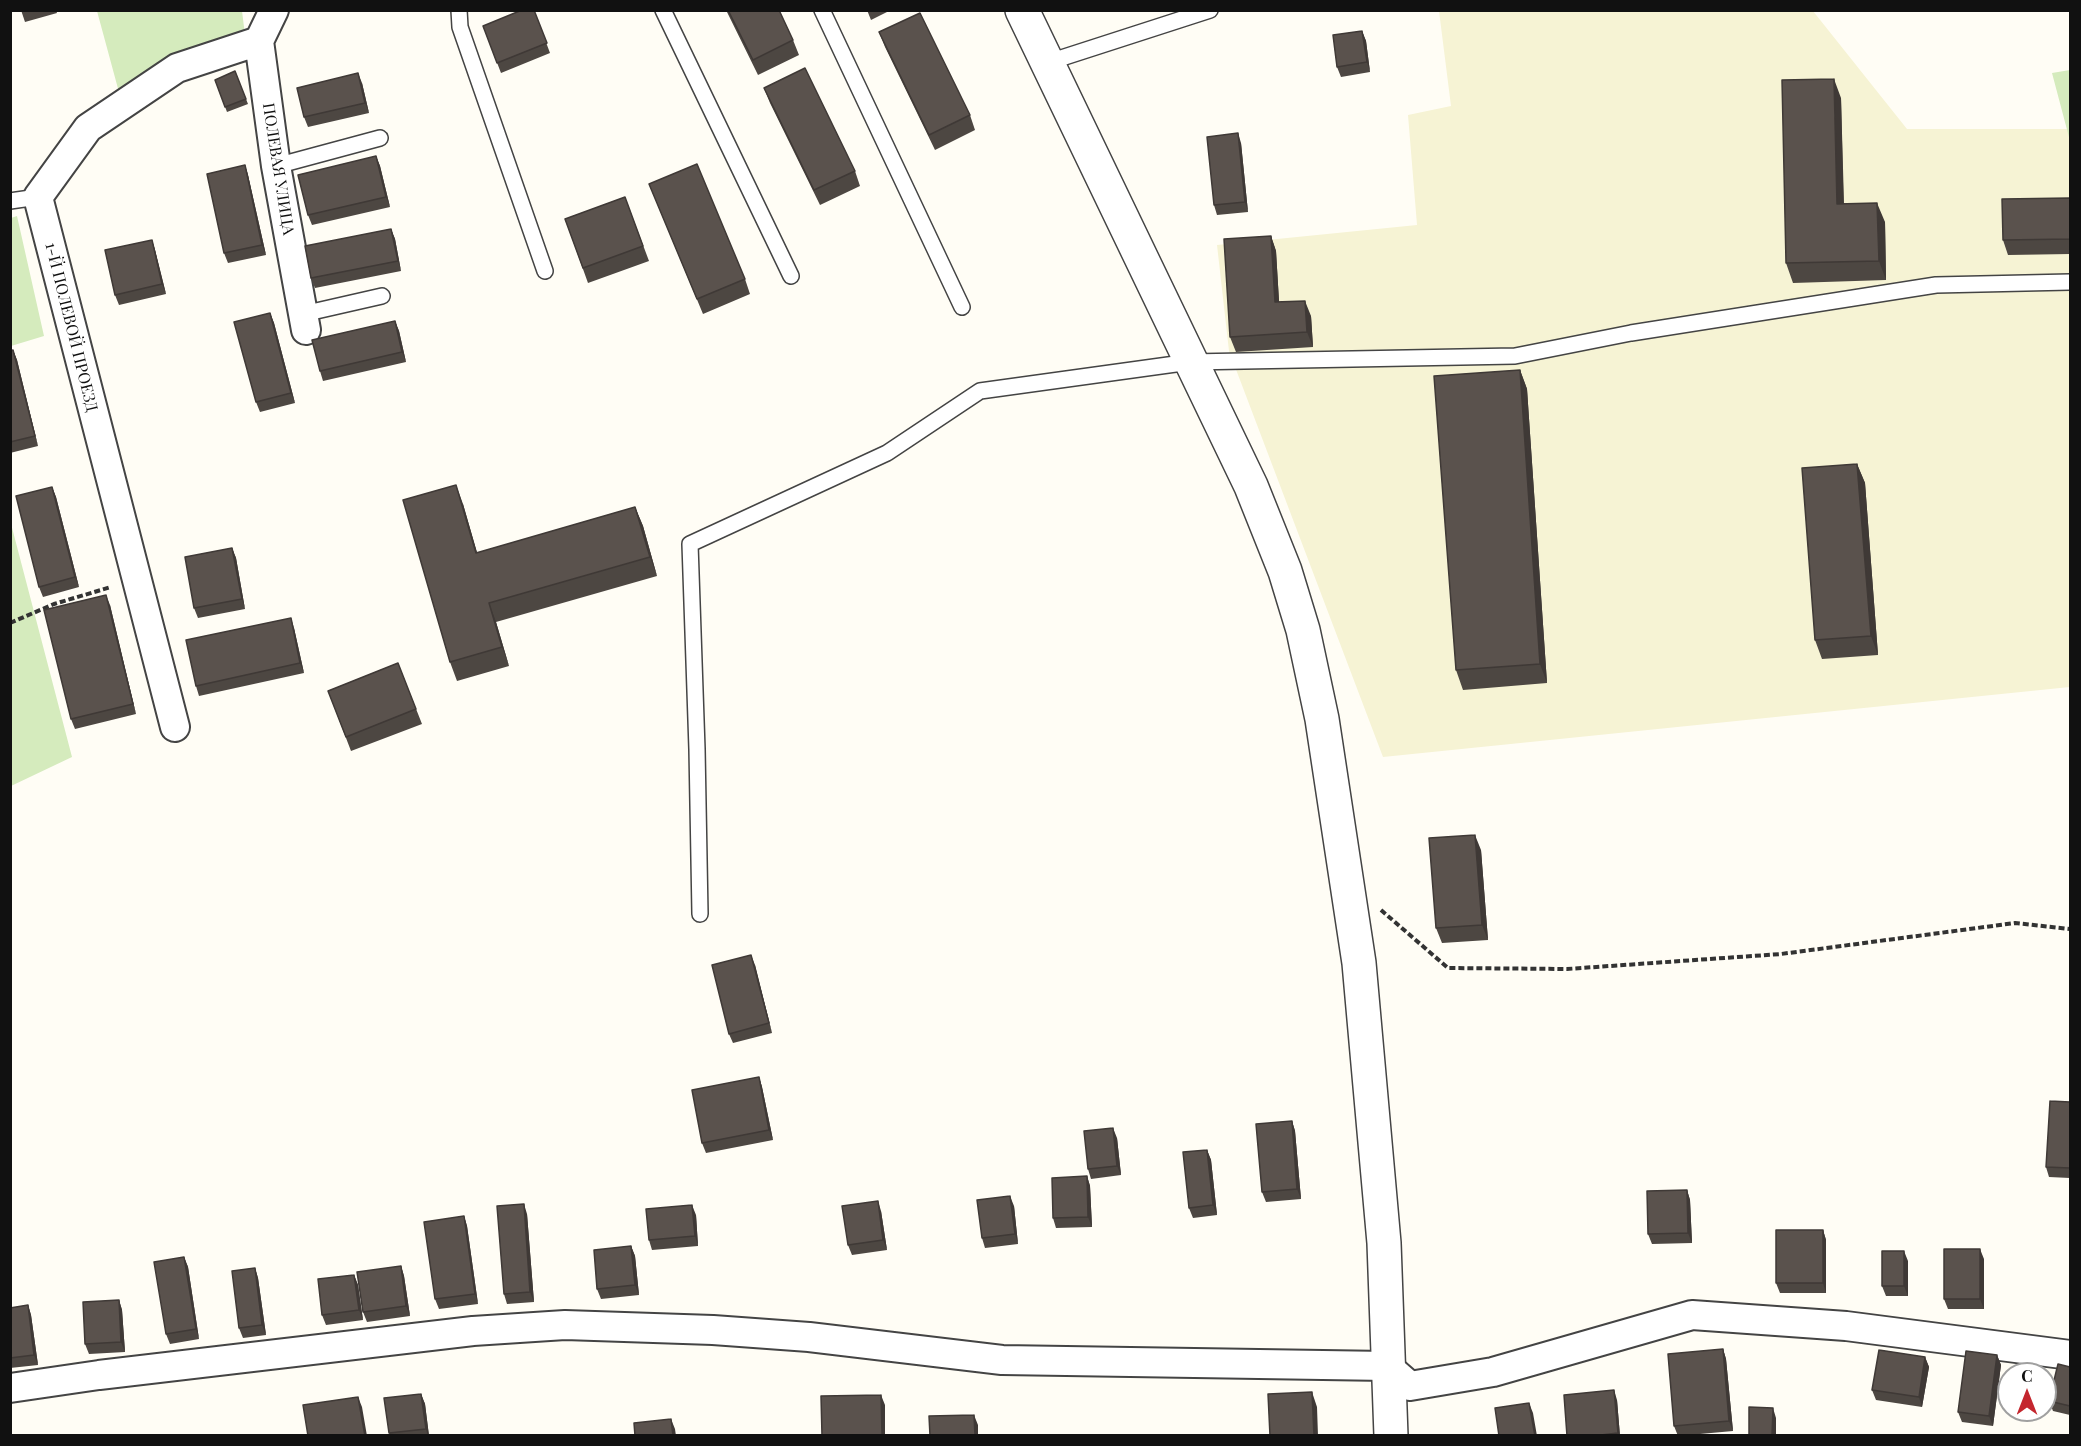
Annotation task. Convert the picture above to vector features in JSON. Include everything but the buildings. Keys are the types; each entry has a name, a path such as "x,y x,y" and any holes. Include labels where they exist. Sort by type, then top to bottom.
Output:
{"street":[{"path":"259,41 274,10"},
{"path":"1022,10 1251,486 1294,601 1317,689 1359,963 1384,1244 1391,1436"},
{"name":"ПОЛЕВАЯ УЛИЦА","path":"259,41 276,166 304,322"},
{"name":"1-Й ПОЛЕВОЙ ПРОЕЗД","path":"174,727 136,580 24,199 88,128 177,68 259,41"},
{"path":"10,1388 99,1375 473,1331 565,1325 713,1330 809,1337 1002,1360 1387,1366 1410,1386 1493,1371 1692,1315 1846,1326 2070,1355"}],"lane":[{"path":"459,10 460,27 545,271"},
{"path":"663,10 791,276"},
{"path":"822,10 962,307"},
{"path":"1049,63 1210,10"},
{"path":"276,166 380,138"},
{"path":"700,914 690,544 887,453 980,390 1190,362 1515,356 1631,333 1936,285 2070,282"},
{"path":"304,322 382,296"}],"path":[{"path":"10,623 54,604 136,580"},
{"path":"1347,880 1448,968 1566,969 1781,954 2014,923 2070,929"}],"shaded area":[{"path":"1439,11 1813,11 1907,129 2070,129 2070,687 1383,757 1229,351 1217,245 1417,225 1408,115 1451,106"}],"green space":[{"path":"97,11 242,11 245,35 120,96"},
{"path":"2070,70 2070,141 2052,73"},
{"path":"17,216 44,336 11,346 11,218"},
{"path":"10,520 72,757 11,786 10,786"}]}
